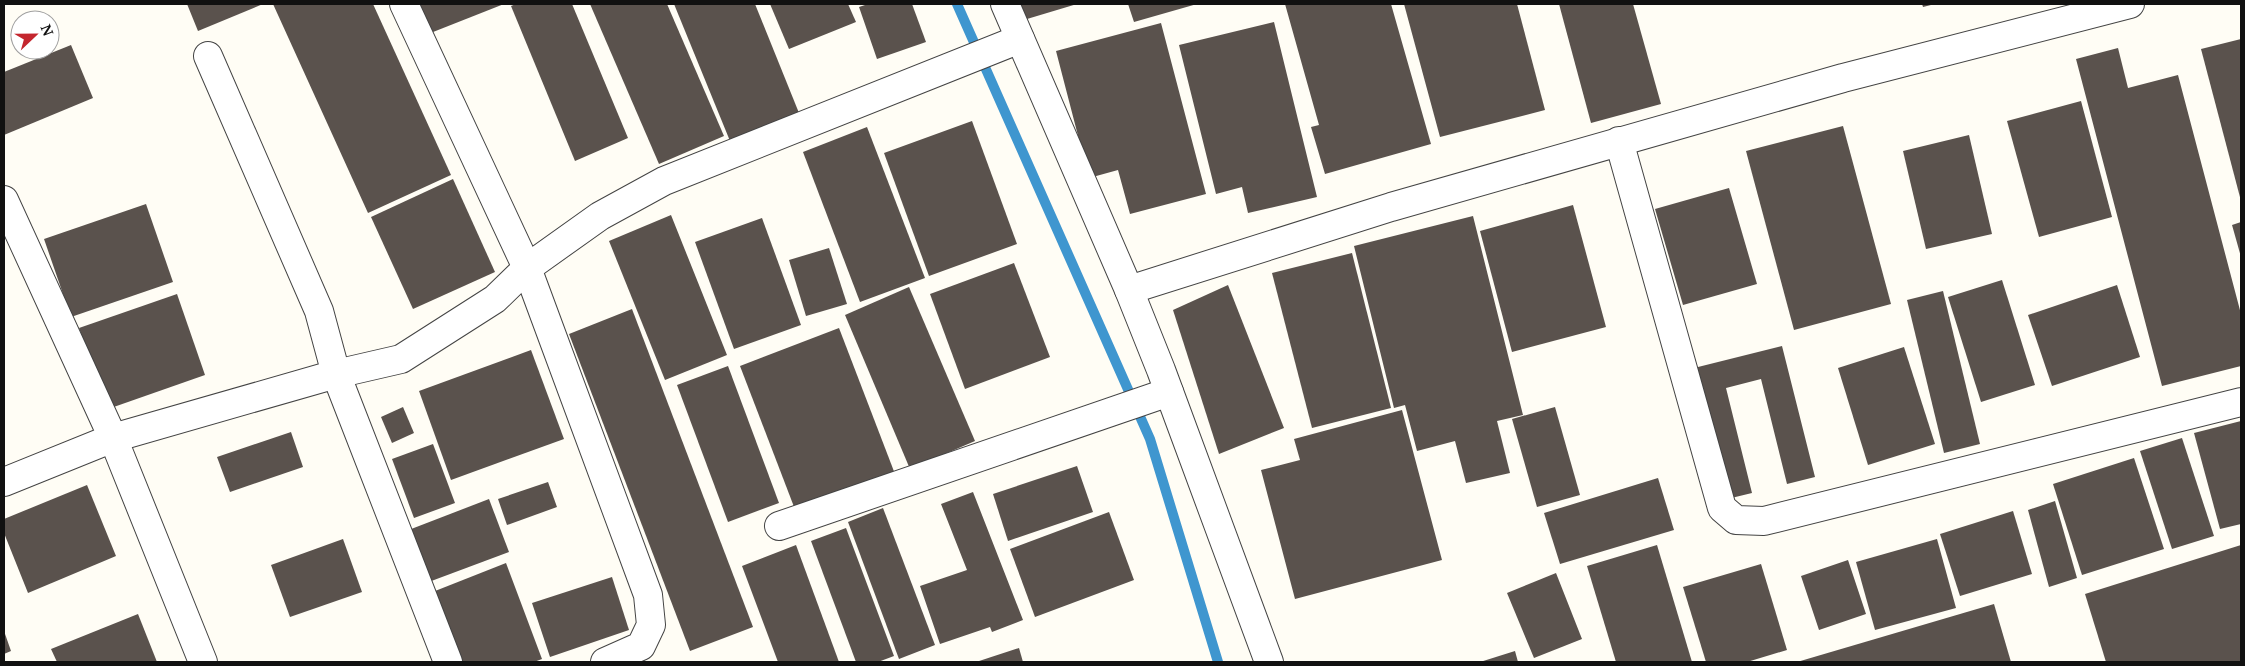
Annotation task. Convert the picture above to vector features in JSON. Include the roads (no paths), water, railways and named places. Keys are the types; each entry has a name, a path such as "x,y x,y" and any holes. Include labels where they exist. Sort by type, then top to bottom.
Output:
{"street":[{"path":"404,4 527,268 648,594 651,626 641,646 605,662"},
{"path":"1005,4 1129,290 1169,392 1269,662"},
{"path":"1129,290 1391,207 1620,141 1843,78 2130,4"},
{"path":"4,482 113,438 336,374 400,359 495,299 527,268 600,216 664,181 1020,40"},
{"path":"208,56 319,311 336,374 448,662"},
{"path":"1620,141 1722,508 1736,520 1764,521 2241,402"},
{"path":"4,200 113,438 203,662"},
{"path":"779,526 1169,392"}],"waterway":[{"path":"957,4 1150,439 1218,662"}]}
